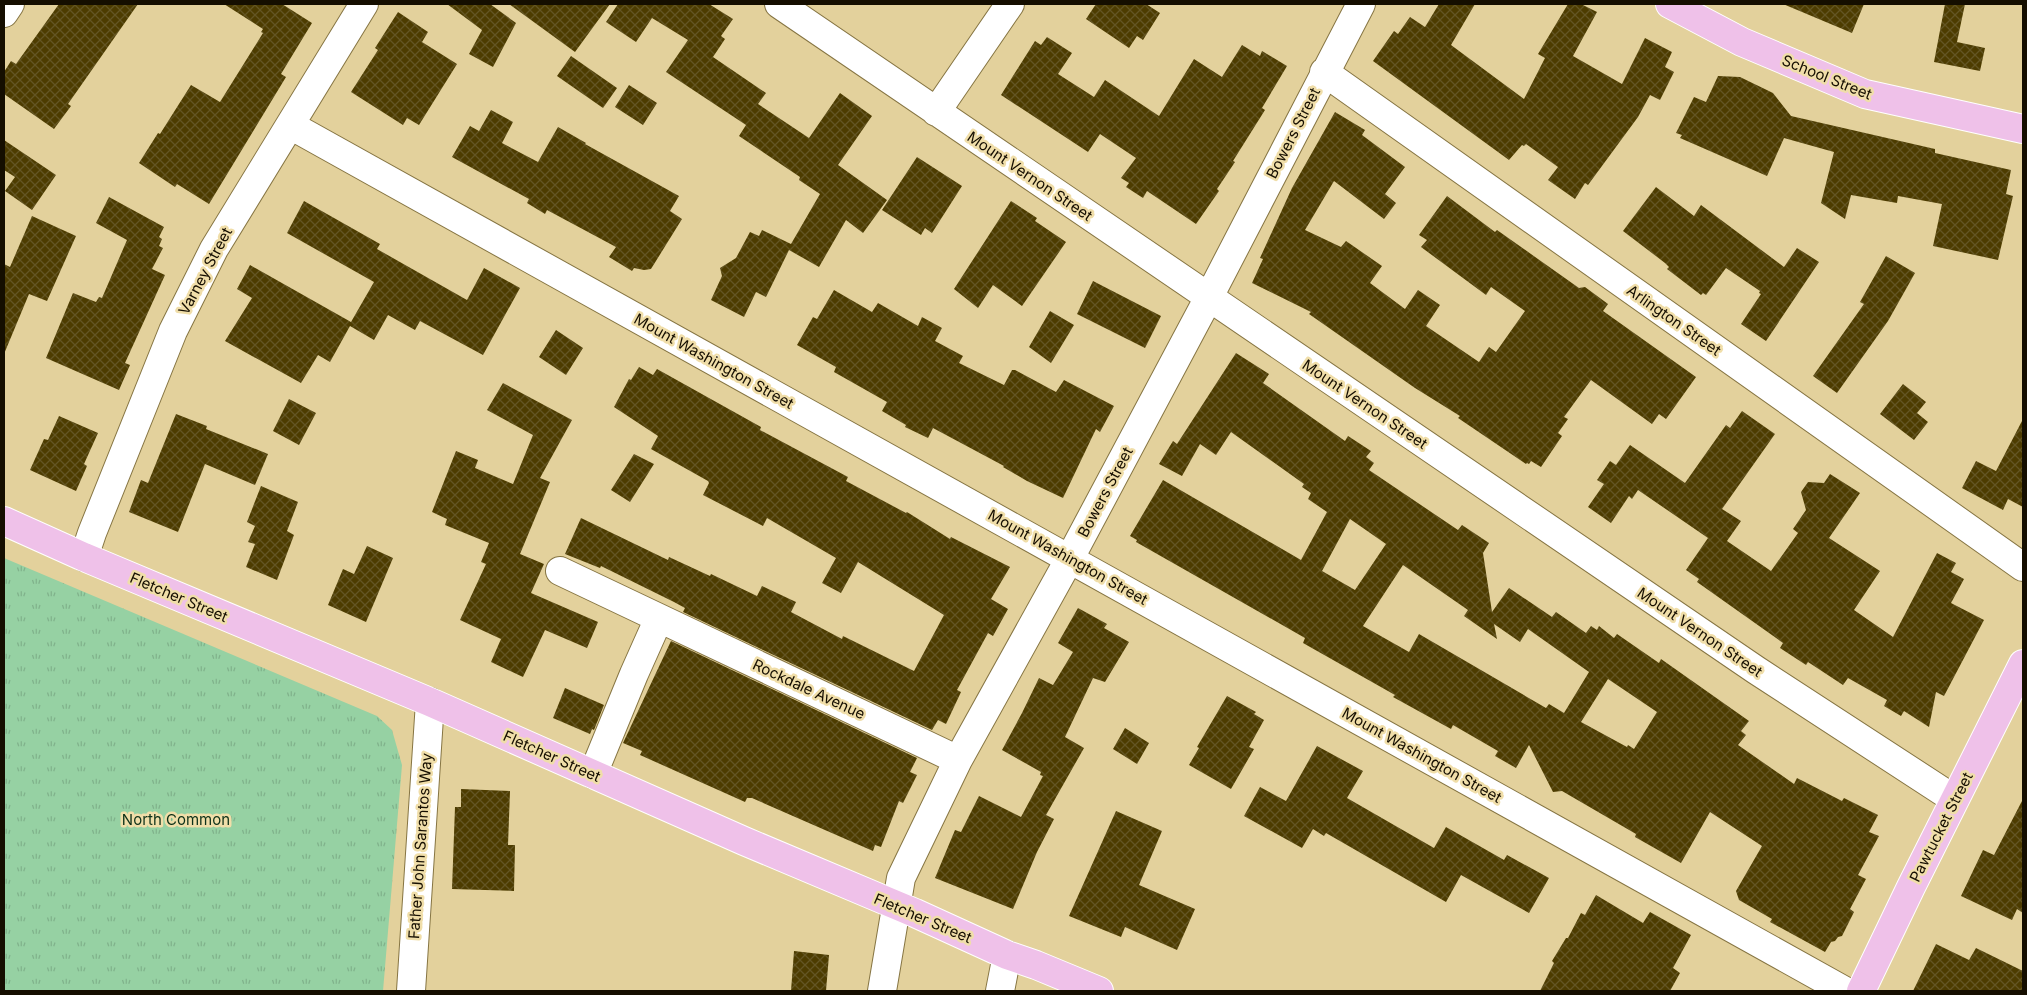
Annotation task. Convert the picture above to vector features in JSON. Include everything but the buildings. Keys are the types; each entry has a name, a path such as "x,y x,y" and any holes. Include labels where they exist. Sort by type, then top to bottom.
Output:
{"main road":[{"name":"School Street","path":"1670,4 1742,42 1864,94 2023,130"},
{"name":"Fletcher Street","path":"4,521 84,557 430,702 1007,955 1036,964 1099,991"},
{"name":"Pawtucket Street","path":"1861,991 1954,799 2023,664"}],"street":[{"path":"4,13 10,4"},
{"name":"Varney Street","path":"84,557 95,524 173,331 214,249 364,4"},
{"name":"Mount Vernon Street","path":"779,4 1756,670 1954,799"},
{"path":"936,112 1010,4"},
{"name":"Bowers Street","path":"882,991 901,878 958,760 1070,558 1209,297 1324,72 1361,4"},
{"name":"Arlington Street","path":"1324,72 2023,567"},
{"name":"Mount Washington Street","path":"290,125 1845,991"},
{"name":"Rockdale Avenue","path":"560,571 958,760"},
{"path":"593,774 659,618"},
{"name":"Father John Sarantos Way","path":"411,991 430,702"},
{"path":"1000,991 1007,955"}],"green space":[{"name":"North Common","path":"4,558 377,716 392,730 402,765 383,991 4,991"}]}
